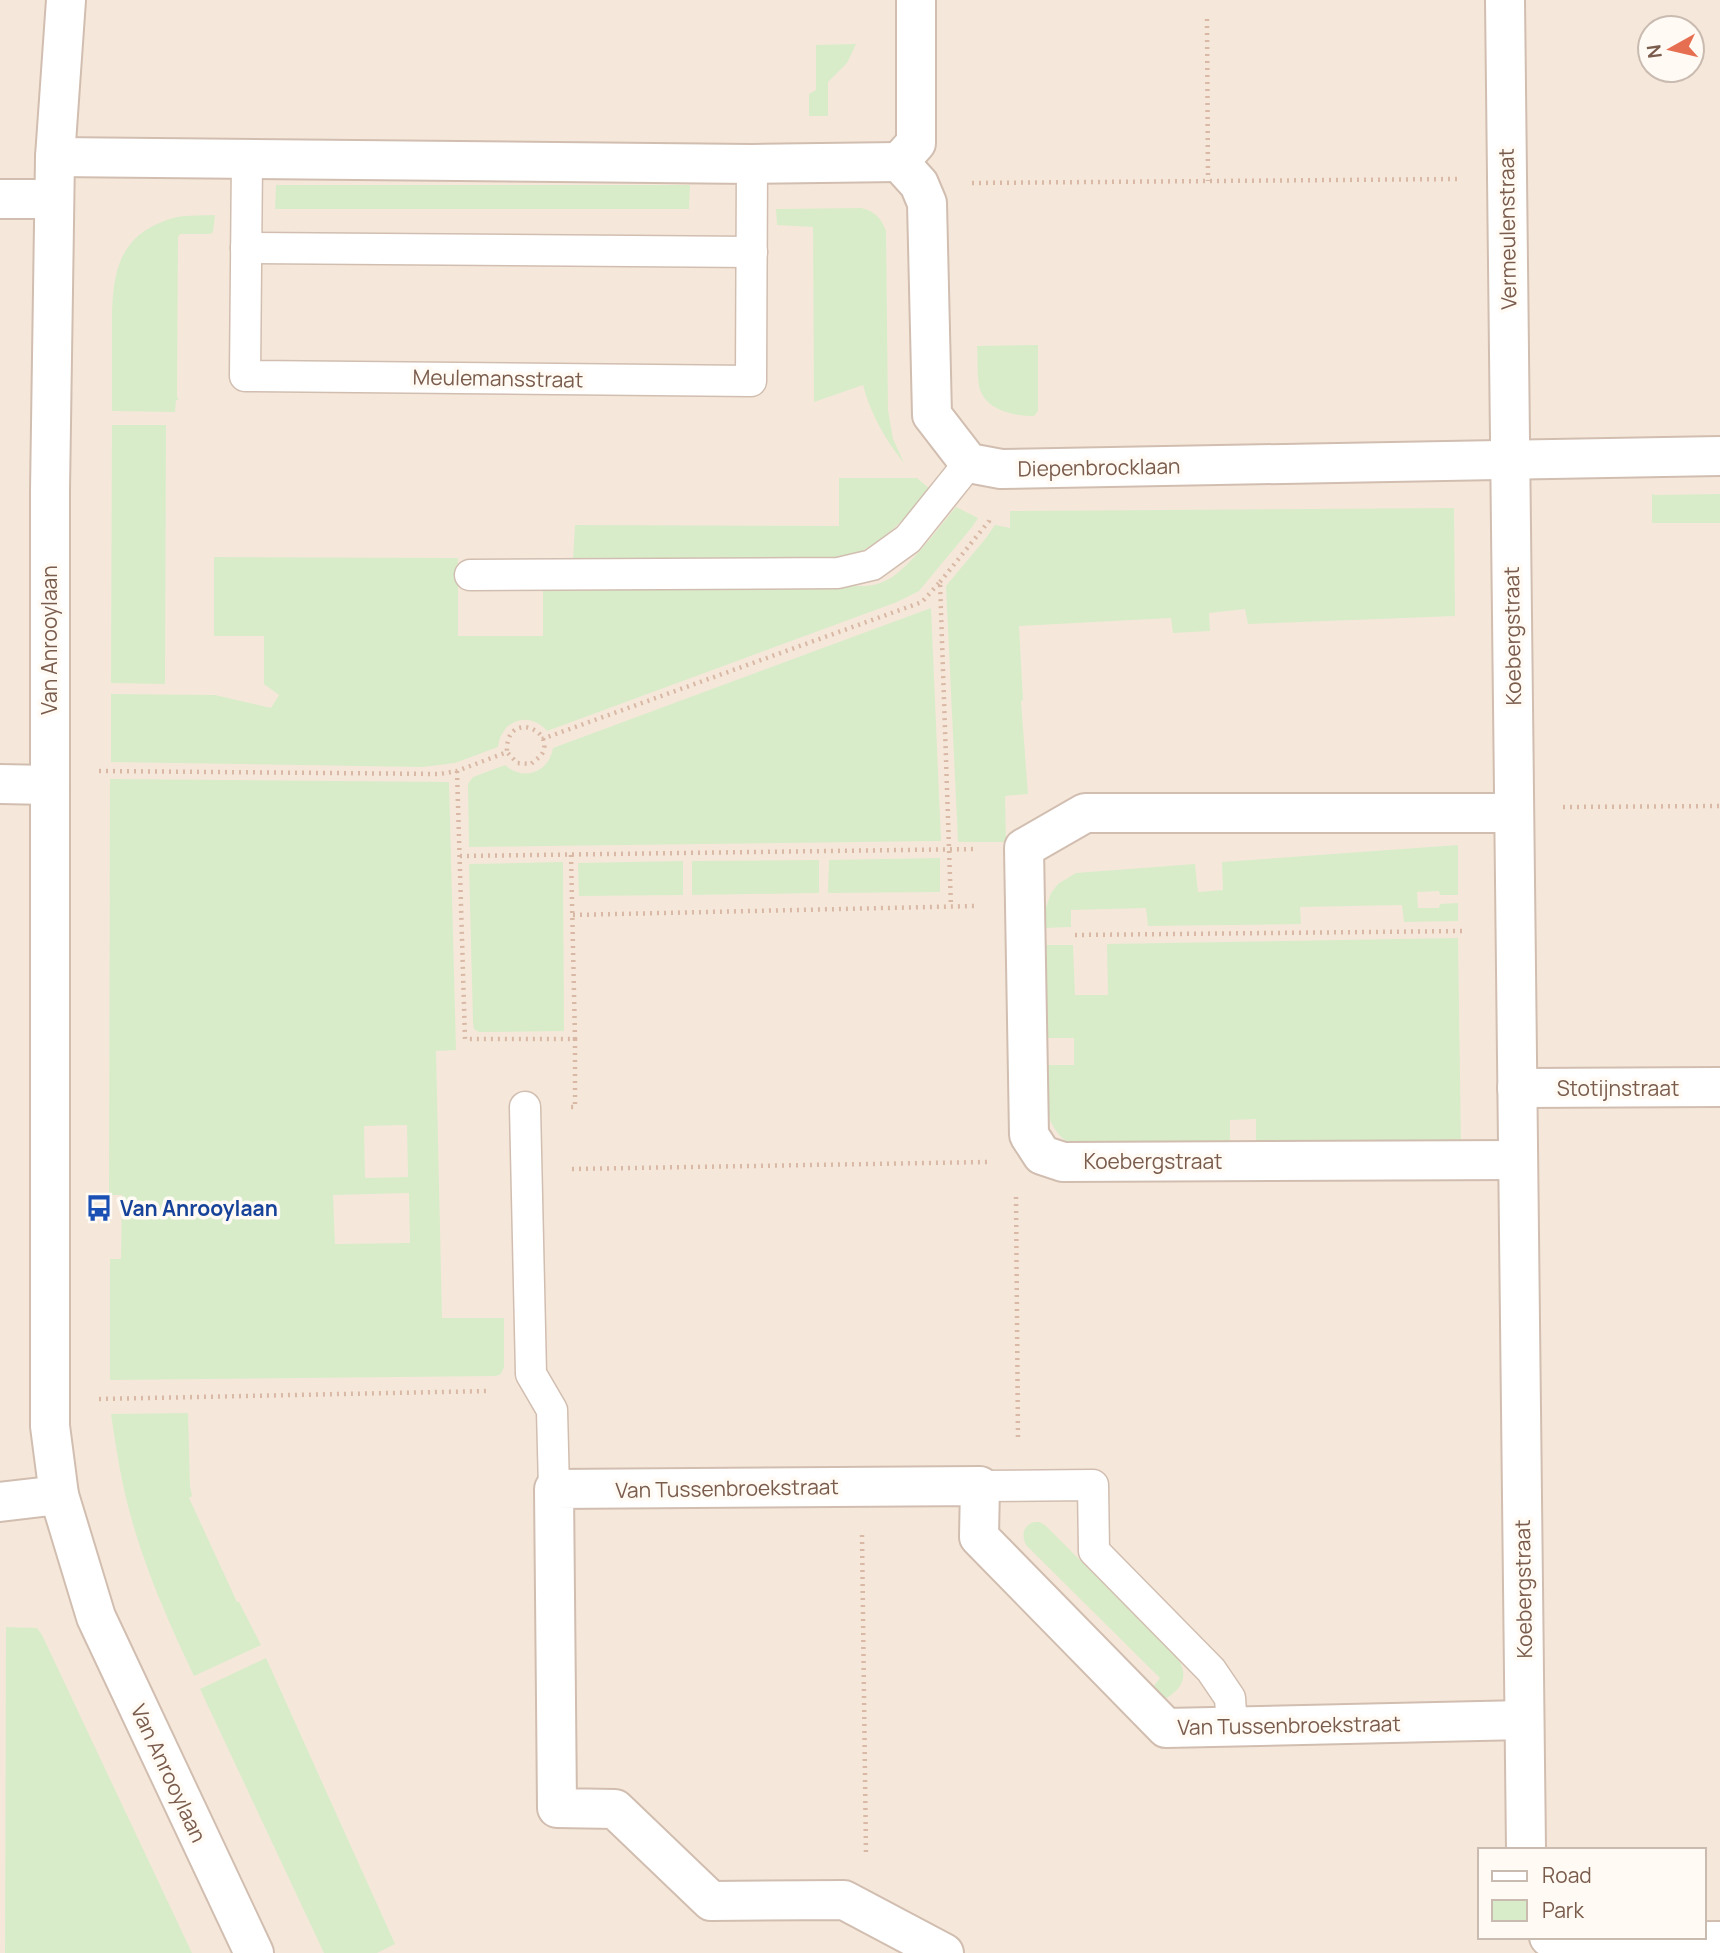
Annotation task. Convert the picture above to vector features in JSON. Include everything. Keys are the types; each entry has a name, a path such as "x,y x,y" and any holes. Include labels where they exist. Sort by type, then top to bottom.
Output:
{"street":[{"name":"Van Anrooylaan","path":"66,0 55,157 50,491 50,1426 59,1495 96,1617 254,1953"},
{"path":"916,0 916,143 909,173 927,204 932,415 969,463"},
{"name":"Vermeulenstraat","path":"1505,0 1510,459"},
{"path":"55,157 752,164 909,173"},
{"path":"0,200 54,199"},
{"name":"Diepenbrocklaan","path":"969,463 1001,469 1720,456"},
{"name":"Koebergstraat","path":"1510,459 1526,1848"},
{"path":"0,784 49,778"},
{"path":"1029,1158 1024,848 1085,813 1514,810"},
{"name":"Stotijnstraat","path":"1517,1088 1720,1087"},
{"name":"Koebergstraat","path":"1029,1158 1063,1162 1518,1160"},
{"name":"Van Tussenbroekstraat","path":"554,1489 980,1486 979,1537 1166,1728 1524,1720"},
{"path":"554,1489 557,1808 615,1809 711,1901 844,1900 944,1953"},
{"path":"0,1502 59,1495"},
{"path":"1553,1939 1560,1942 1720,1941"}],"lane":[{"name":"Meulemansstraat","path":"247,159 245,376 751,381 752,164"},
{"path":"246,248 752,253"},
{"path":"470,575 838,573 872,565 908,539 969,463"},
{"path":"525,1107 531,1374 552,1410 554,1489"},
{"path":"980,1486 1093,1485 1094,1551 1211,1670 1230,1698 1232,1727"}],"path":[{"path":"1207,19 1208,181"},
{"path":"909,173 1208,181 1507,179"},
{"path":"542,739 922,602 940,582 951,907"},
{"path":"520,727 531,727 540,733 544,744 542,755 531,764 517,763 507,752 511,733 520,727"},
{"path":"49,778 440,774 457,771 507,752"},
{"path":"457,771 466,1040 575,1039"},
{"path":"1514,810 1720,806"},
{"path":"460,856 1024,848"},
{"path":"525,1107 575,1107 572,855"},
{"path":"573,915 951,907 1025,921 1515,931"},
{"path":"526,1170 1029,1158 1019,1486"},
{"path":"49,1399 541,1391"},
{"path":"861,1487 866,1912"}],"shaded area":[{"path":"0,0 1720,0 1720,1953 0,1953"}],"green space":[{"path":"856,44 847,63 828,82 828,116 809,116 809,94 816,90 816,45"},
{"path":"276,185 690,185 689,209 275,209"},
{"path":"861,208 877,216 886,231 888,410 893,439 904,463 879,426 863,385 814,402 813,227 777,225 776,209"},
{"path":"215,215 213,232 210,234 180,234 178,237 179,400 176,400 175,412 112,411 113,299 118,266 125,252 135,239 149,228 167,220 185,216"},
{"path":"1038,345 1038,411 1034,416 1026,416 993,406 982,394 979,386 977,346"},
{"path":"112,425 166,425 165,684 111,683"},
{"path":"839,478 917,478 930,489 905,517 875,543 853,555 830,560 573,559 575,525 839,526"},
{"path":"1652,493 1720,494 1720,523 1652,523"},
{"path":"956,507 978,518 919,591 897,602 547,731 532,721 517,721 504,730 498,747 455,763 422,767 111,762 111,694 215,695 271,708 279,695 264,684 264,636 214,636 214,557 458,558 458,636 543,636 543,586 866,586 879,583 905,567"},
{"path":"1454,508 1455,616 1248,624 1245,609 1209,613 1210,631 1173,633 1171,618 1019,626 1028,794 1005,796 1006,842 958,842 946,586 995,525 1010,528 1010,511"},
{"path":"931,608 941,841 469,847 468,784 473,777 505,765 520,773 535,772 546,763 553,748"},
{"path":"110,779 449,782 456,1050 436,1051 442,1318 504,1318 504,1367 501,1374 110,1380 110,1259 121,1259 122,1195 109,1195","holes":["407,1125 408,1177 365,1178 364,1126","409,1193 410,1243 335,1244 333,1195"]},
{"path":"1458,845 1458,895 1440,895 1439,891 1417,892 1418,908 1439,908 1440,904 1458,903 1458,921 1404,922 1402,905 1300,907 1301,924 1148,926 1146,908 1071,910 1071,927 1045,928 1045,910 1051,893 1058,884 1076,873 1195,864 1198,892 1223,890 1222,862"},
{"path":"940,858 940,892 828,893 829,860"},
{"path":"819,860 819,893 692,895 692,861"},
{"path":"683,861 683,895 579,896 578,863"},
{"path":"563,862 564,1031 479,1032 474,1029 473,1023 469,864"},
{"path":"1458,938 1461,1145 1256,1148 1256,1119 1230,1120 1230,1148 1070,1144 1054,1128 1047,1109 1046,1065 1074,1065 1074,1038 1046,1038 1045,945 1073,945 1075,995 1108,995 1107,944"},
{"path":"188,1413 192,1496 189,1498 237,1602 261,1645 194,1676 138,1541 123,1484 111,1414"},
{"path":"1034,1522 1046,1526 1179,1660 1183,1672 1182,1682 1171,1695 1165,1699 1153,1692 1153,1687 1160,1678 1026,1545 1024,1531"},
{"path":"6,1627 37,1628 42,1635 192,1953 5,1953"},
{"path":"266,1658 395,1944 377,1953 324,1953 200,1689"}],"place":[{"name":"Van Anrooylaan","path":"99,1208"}]}
